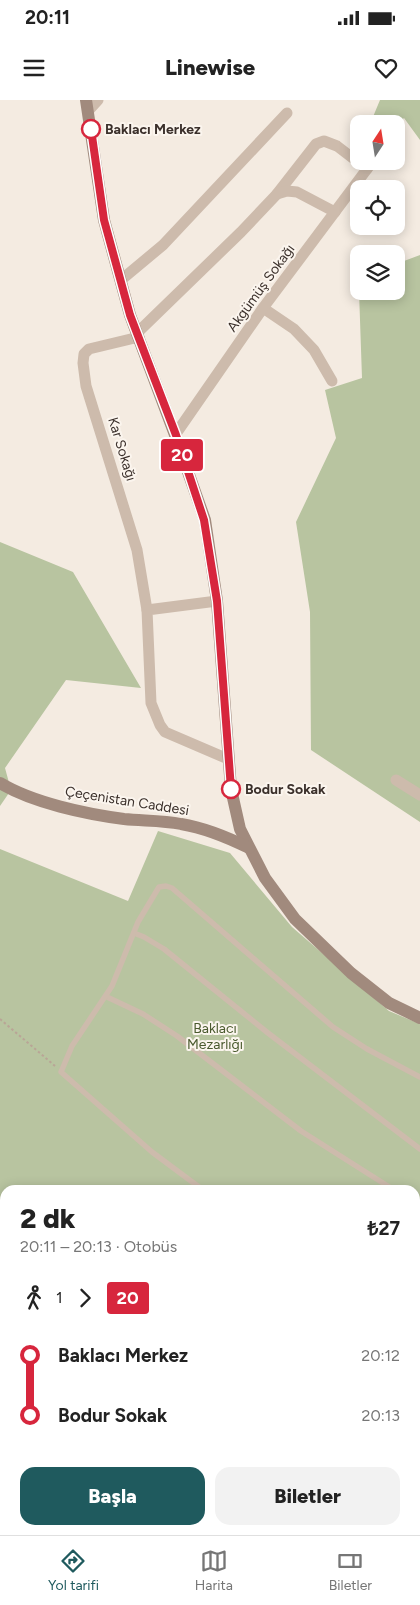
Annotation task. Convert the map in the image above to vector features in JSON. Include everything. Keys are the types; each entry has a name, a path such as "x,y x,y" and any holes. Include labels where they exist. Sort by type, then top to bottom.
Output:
{"street":[{"path":"98,100 87,106 104,220 138,335 176,435 204,520 217,601 231,789 240,829 265,878 296,919 359,979 390,1003 420,1018"},
{"path":"121,280 163,246 287,113"},
{"path":"138,335 277,194 316,144 324,141 350,153"},
{"name":"Akgümüş Sokağı","path":"176,435 263,308 366,170"},
{"path":"277,194 287,190 298,192 335,212"},
{"path":"263,308 294,329 314,350 332,381"},
{"name":"Kar Sokağı","path":"138,335 89,349 84,354 83,364 86,386 137,550 147,610"},
{"path":"217,601 147,610 151,703 165,732 228,759"},
{"path":"396,780 420,795"},
{"name":"Çeçenistan Caddesi","path":"0,783 12,790 57,806 122,818 180,824 214,832 249,848"}],"lane":[{"path":"196,1185 145,1146 61,1072 72,1046 107,997 134,933 156,890 162,886 172,888 333,1027 367,1049 420,1077"},
{"path":"134,933 164,949 268,1033 420,1149"},
{"path":"107,997 143,1014 177,1036 301,1131 386,1185"}],"path":[{"path":"0,1019 61,1072"}],"green space":[{"path":"380,100 420,100 420,140 405,119 405,115 374,115"},
{"path":"420,255 420,822 311,750 310,612 296,522 336,438 325,390 362,378 359,300 405,300 405,261"},
{"path":"0,542 73,572 141,688 66,680 5,768 11,790 0,806"},
{"name":"Baklacı Mezarlığı","path":"158,831 230,853 292,927 389,1011 420,1024 420,1185 0,1185 0,849 128,901"}],"bus line":[{"name":"20","path":"91,129 104,220 130,315 176,435 204,520 217,601 231,789"}],"place":[{"name":"Baklacı Merkez","path":"91,129"},
{"name":"Bodur Sokak","path":"231,789"}]}
